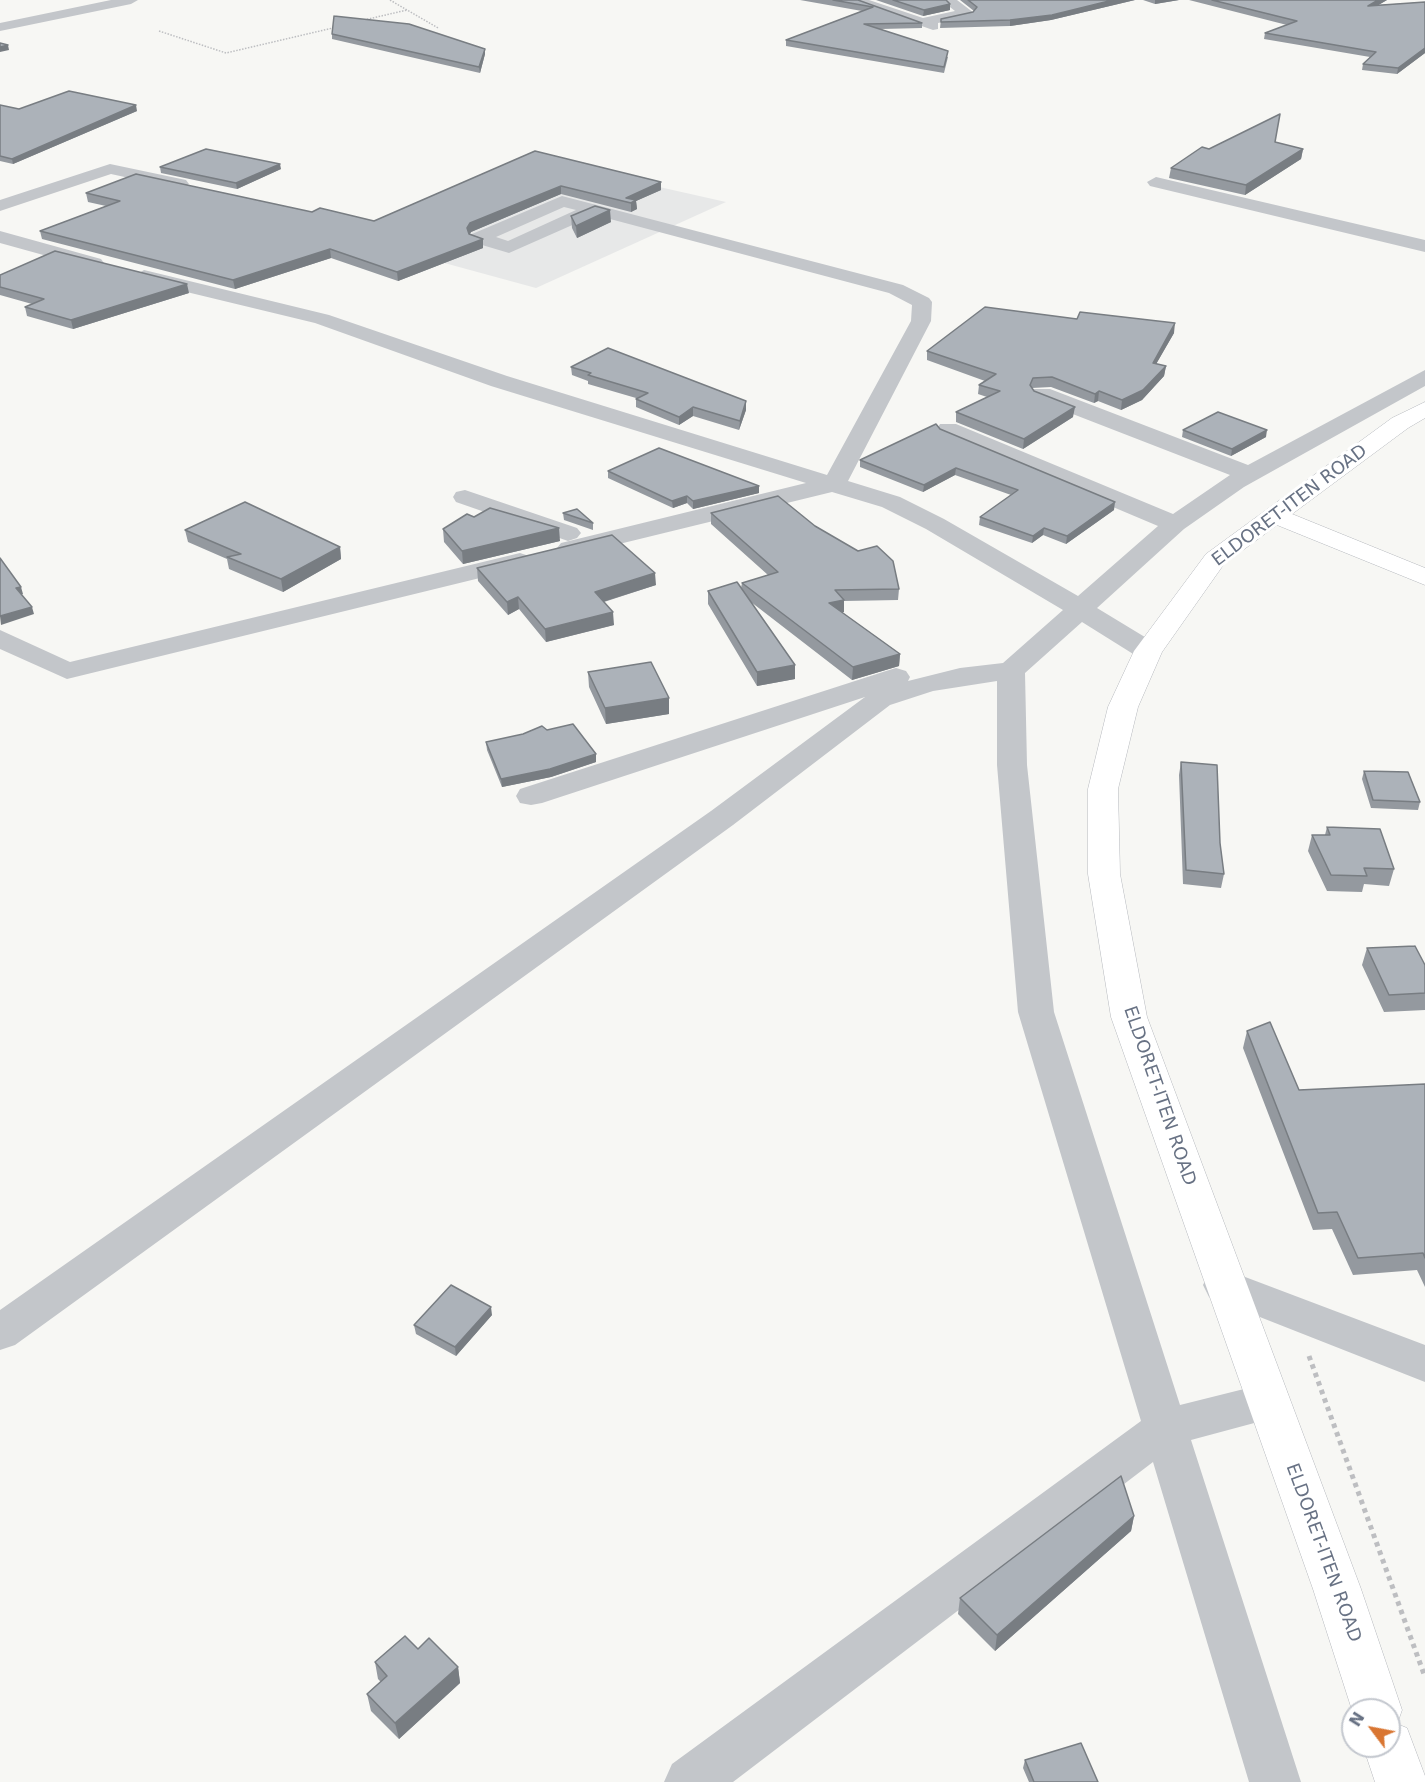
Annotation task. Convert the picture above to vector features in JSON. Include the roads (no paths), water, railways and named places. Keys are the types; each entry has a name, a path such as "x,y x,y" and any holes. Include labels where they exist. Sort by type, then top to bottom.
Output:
{"main road":[{"name":"ELDORET-ITEN ROAD","path":"1373,1698 1337,1589 1224,1285 1129,1017 1104,874 1103,789 1123,706 1148,651 1215,559 1400,423 1425,409"},
{"path":"1276,516 1425,577"},
{"path":"1393,1758 1401,1782"}],"street":[{"path":"0,27 131,0"},
{"path":"855,0 928,24 967,13 948,0"},
{"path":"0,206 110,169 201,188"},
{"path":"1156,182 1425,246"},
{"path":"0,638 67,671 834,484 921,321 922,302 896,289 666,228 597,204 509,247 479,238 562,201 621,204 624,199"},
{"path":"0,237 121,270 322,319 499,381 891,502 1025,575 1148,651"},
{"path":"0,1333 722,818 880,699 926,684 1011,671 1174,524 1250,474 1425,378"},
{"path":"1042,394 1250,474"},
{"path":"948,429 1174,524"},
{"path":"465,497 596,542"},
{"path":"1011,671 1012,765 1036,1012 1275,1782"},
{"path":"531,796 897,676 926,684"},
{"path":"1224,1285 1425,1364"},
{"path":"690,1782 1165,1428 1268,1402"}]}
